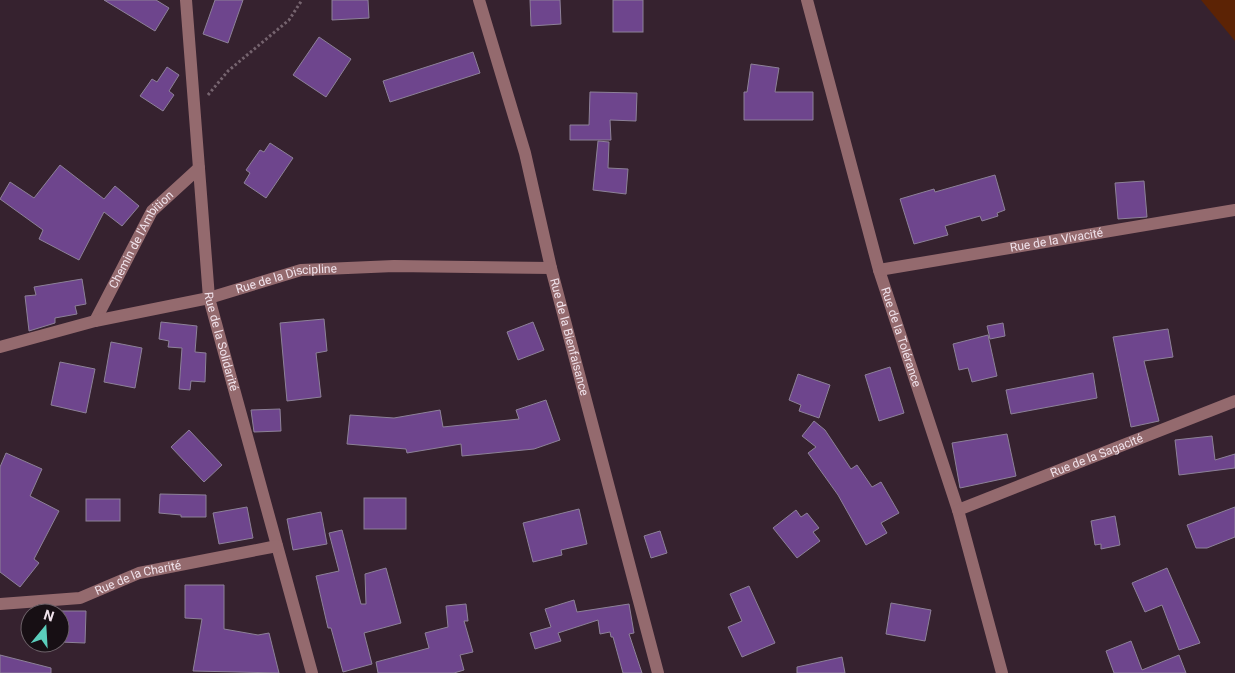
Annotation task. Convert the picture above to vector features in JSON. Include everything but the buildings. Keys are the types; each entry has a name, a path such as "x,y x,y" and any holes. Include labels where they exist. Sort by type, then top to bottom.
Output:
{"street":[{"name":"Rue de la Solidarité","path":"186,0 208,298 312,673"},
{"name":"Rue de la Bienfaisance","path":"479,0 525,153 551,268 658,673"},
{"name":"Rue de la Tolérance","path":"807,0 879,270 958,510 1002,673"},
{"name":"Chemin de l'Ambition","path":"95,322 152,211 198,168"},
{"name":"Rue de la Vivacité","path":"879,270 1235,210"},
{"name":"Rue de la Discipline","path":"0,347 95,322 208,298 301,270 394,266 551,268"},
{"name":"Rue de la Sagacité","path":"958,510 1235,401"},
{"name":"Rue de la Charité","path":"0,604 80,598 139,573 277,546"}],"path":[{"path":"194,110 228,71 289,20 302,0"}],"shaded area":[{"path":"1201,0 1235,0 1235,41"}]}
